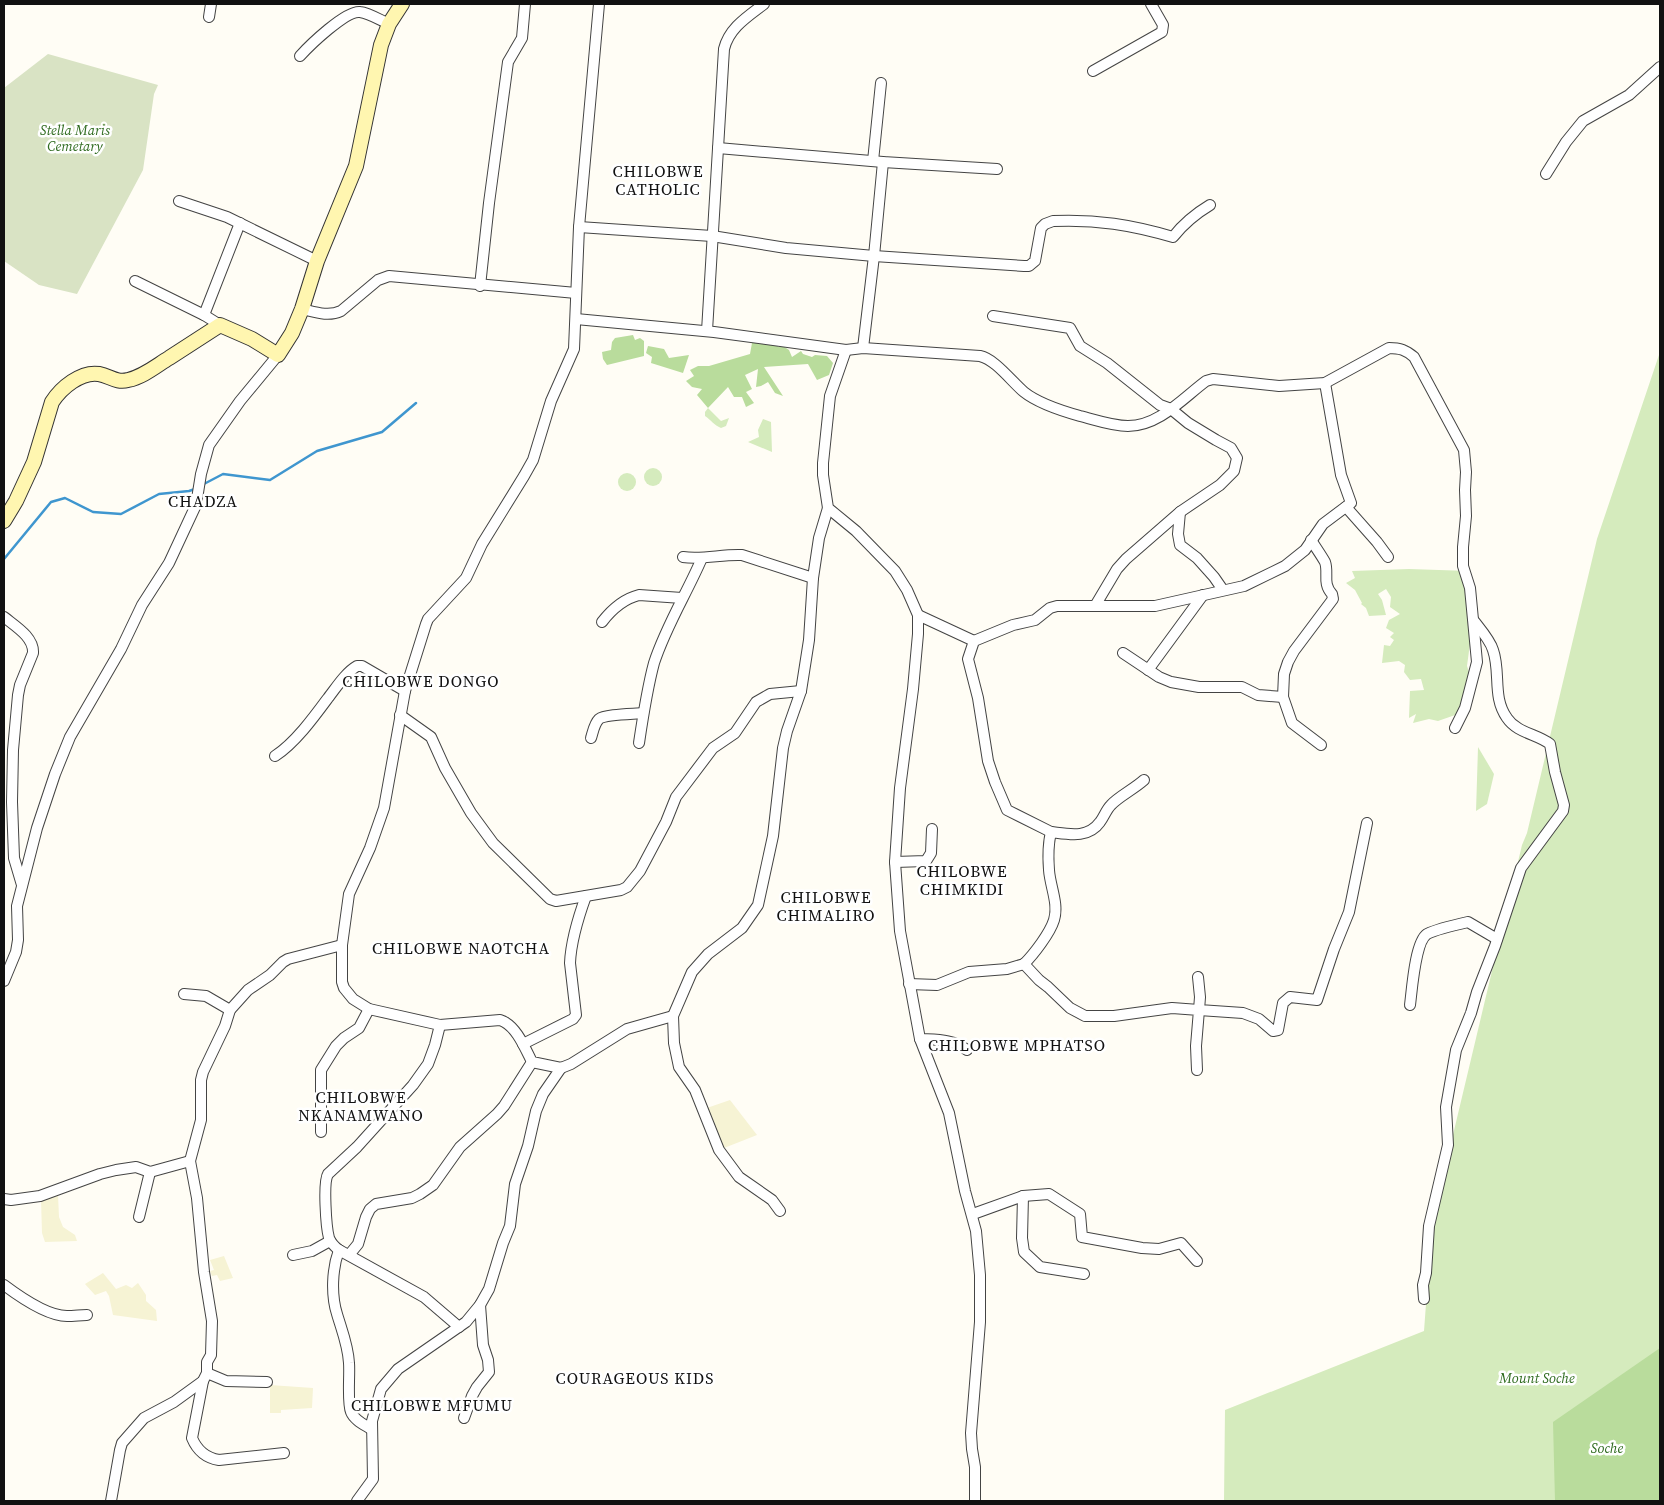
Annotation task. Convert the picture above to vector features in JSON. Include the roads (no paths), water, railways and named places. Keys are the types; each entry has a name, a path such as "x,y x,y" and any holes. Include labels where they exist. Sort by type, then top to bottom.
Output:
{"street":[{"path":"209,17 211,4"},
{"path":"4,981 16,952 18,940 17,906 37,828 70,737 121,649 142,605 169,564 195,508 207,449 240,401 278,355 292,333 302,309 317,261 356,166 379,51 389,24 402,4"},
{"path":"480,286 508,62 522,38 524,4"},
{"path":"532,1062 523,1044 510,1027 500,1020 440,1025 369,1009 353,999 344,988 341,976 342,945 349,894 370,848 384,808 405,692 428,619 466,578 482,544 533,460 552,401 574,349 579,227 599,4"},
{"path":"707,332 724,49 726,39 740,22 764,4"},
{"path":"1094,71 1162,32 1163,25 1151,4"},
{"path":"300,56 315,40 351,14 361,12 389,24"},
{"path":"1546,174 1566,142 1584,121 1628,96 1660,67"},
{"path":"863,348 874,256 881,83"},
{"path":"718,148 878,162 997,169"},
{"path":"179,202 227,217 317,261"},
{"path":"579,227 712,236 786,248 874,256 1029,266 1035,262 1039,232 1045,224 1062,221 1110,222 1136,226 1173,237 1193,215 1210,205"},
{"path":"204,315 240,223"},
{"path":"302,309 335,314 360,297 378,280 389,276 480,286 576,293"},
{"path":"135,281 204,315 220,325 252,339 278,355"},
{"path":"993,316 1070,328 1080,346 1107,363 1160,405 1171,409 1188,423 1231,448 1237,458 1234,471 1226,479 1180,512 1116,569 1095,606"},
{"path":"576,318 707,332 846,350 863,348 985,357 1026,393 1061,411 1108,424 1128,426 1141,424 1156,418 1213,378 1279,386 1325,383 1389,348 1400,348 1407,351 1414,357 1464,450 1466,516 1463,566 1470,588 1477,656 1465,708 1455,728"},
{"path":"4,521 16,501 34,462 52,402 62,390 74,381 90,374 101,374 120,381 129,380 149,371 220,325"},
{"path":"780,1211 772,1200 739,1177 719,1150 695,1090 679,1067 674,1043 673,1016 692,972 708,954 742,928 758,905 773,836 785,739 801,691 809,640 813,578 819,538 828,508 823,463 830,396 846,350"},
{"path":"918,615 974,641 1013,625 1035,620 1053,607 1155,606 1244,586 1285,566 1305,550 1319,529 1351,503 1341,474 1325,383"},
{"path":"1346,507 1388,557"},
{"path":"828,508 856,531 895,571 907,590 918,615 913,689 900,788 895,862 900,931 920,1039 949,1112 965,1190 973,1214 976,1231 980,1284 980,1330 971,1432 975,1467 975,1501"},
{"path":"1180,512 1178,534 1180,545 1197,558 1214,576 1223,590"},
{"path":"1312,540 1324,561 1326,583 1332,594 1332,599 1303,637 1288,662 1284,674 1283,697 1292,723 1321,745"},
{"path":"683,557 702,558 730,554 742,555 813,578"},
{"path":"638,743 655,662 682,598 688,590 702,558"},
{"path":"602,622 617,606 639,594 682,598"},
{"path":"1148,670 1203,594"},
{"path":"4,617 31,641 34,647 20,685 13,750 14,858 22,885"},
{"path":"1424,1299 1423,1285 1426,1273 1429,1226 1448,1145 1446,1107 1455,1057 1521,868 1563,811 1564,805 1550,744 1525,732 1507,718 1498,699 1497,665 1494,651 1474,620"},
{"path":"974,641 968,659 978,698 988,761 1007,810 1051,832 1076,836 1096,827 1111,805 1144,780"},
{"path":"1123,653 1159,677 1171,682 1200,687 1242,687 1258,695 1283,697"},
{"path":"275,756 290,743 339,684 357,666 362,666 405,692"},
{"path":"400,715 431,737 445,768 471,813 493,843 550,899 556,901 627,887 640,871 652,851 676,797 713,748 735,733 756,702 770,694 801,691"},
{"path":"591,738 594,727 600,719 607,716 643,713"},
{"path":"1024,964 1070,1008 1085,1016 1114,1016 1172,1008 1243,1013 1259,1019 1273,1031 1278,1030 1284,1003 1290,997 1317,1000 1349,912 1367,823"},
{"path":"895,862 926,861 931,853 932,828"},
{"path":"909,984 937,985 969,972 1007,969 1024,964 1034,953 1054,920 1055,910 1049,870 1048,844 1051,832"},
{"path":"523,1044 573,1019 576,1015 570,955 576,925 586,896"},
{"path":"1410,1005 1418,956 1422,942 1427,934 1468,922 1497,939"},
{"path":"284,1454 219,1460 208,1457 201,1452 192,1438 206,1364 212,1351 212,1321 204,1272 197,1198 190,1161 200,1120 202,1075 225,1026 230,1010 248,990 270,975 282,962 294,957 342,945"},
{"path":"1197,1070 1196,1046 1200,997 1198,977"},
{"path":"184,994 206,996 230,1010"},
{"path":"321,1132 321,1070 336,1046 362,1025 369,1009"},
{"path":"357,1501 372,1479 371,1429 381,1389 394,1372 423,1350 459,1327 480,1305 489,1289 510,1226 515,1184 528,1146 536,1111 543,1094 561,1068 627,1029 673,1016"},
{"path":"440,1025 436,1044 428,1064 397,1104 326,1177 325,1188 330,1241 339,1250 424,1298 459,1327"},
{"path":"920,1039 945,1040 958,1043 967,1050"},
{"path":"532,1062 561,1068"},
{"path":"349,1255 360,1239 370,1208 376,1204 412,1198 433,1185 460,1147 504,1106 532,1062"},
{"path":"4,1199 11,1200 40,1196 116,1170 136,1167 150,1172 190,1161"},
{"path":"139,1217 150,1172"},
{"path":"973,1214 1023,1196 1049,1194 1080,1214 1082,1238 1142,1248 1159,1248 1181,1243 1197,1261"},
{"path":"1023,1196 1022,1238 1024,1252 1040,1267 1084,1274"},
{"path":"293,1255 312,1251 330,1241"},
{"path":"339,1250 334,1262 334,1296 348,1352 350,1408 352,1414 371,1429"},
{"path":"4,1285 20,1297 56,1314 67,1316 87,1314"},
{"path":"464,1418 472,1396 489,1372 490,1367 483,1345 480,1305"},
{"path":"111,1501 122,1443 144,1418 174,1402 205,1377 226,1381 267,1382"}],"waterway":[{"path":"202,485 223,474 270,480 317,451 382,432 416,403"},
{"path":"4,559 51,502 65,498 93,512 121,514 159,494 195,489"}],"district":[{"name":"CHILOBWE CATHOLIC","path":"658,180"},
{"name":"CHADZA","path":"203,501"},
{"name":"CHILOBWE DONGO","path":"421,681"},
{"name":"CHILOBWE CHIMKIDI","path":"962,880"},
{"name":"CHILOBWE CHIMALIRO","path":"826,906"},
{"name":"CHILOBWE NAOTCHA","path":"461,948"},
{"name":"CHILOBWE MPHATSO","path":"1017,1045"},
{"name":"CHILOBWE NKANAMWANO","path":"361,1106"},
{"name":"COURAGEOUS KIDS","path":"635,1378"},
{"name":"CHILOBWE MFUMU","path":"432,1405"}],"park label":[{"name":"Stella Maris Cemetary","path":"75,138"},
{"name":"Mount Soche","path":"1537,1378"},
{"name":"Soche","path":"1607,1448"}]}
